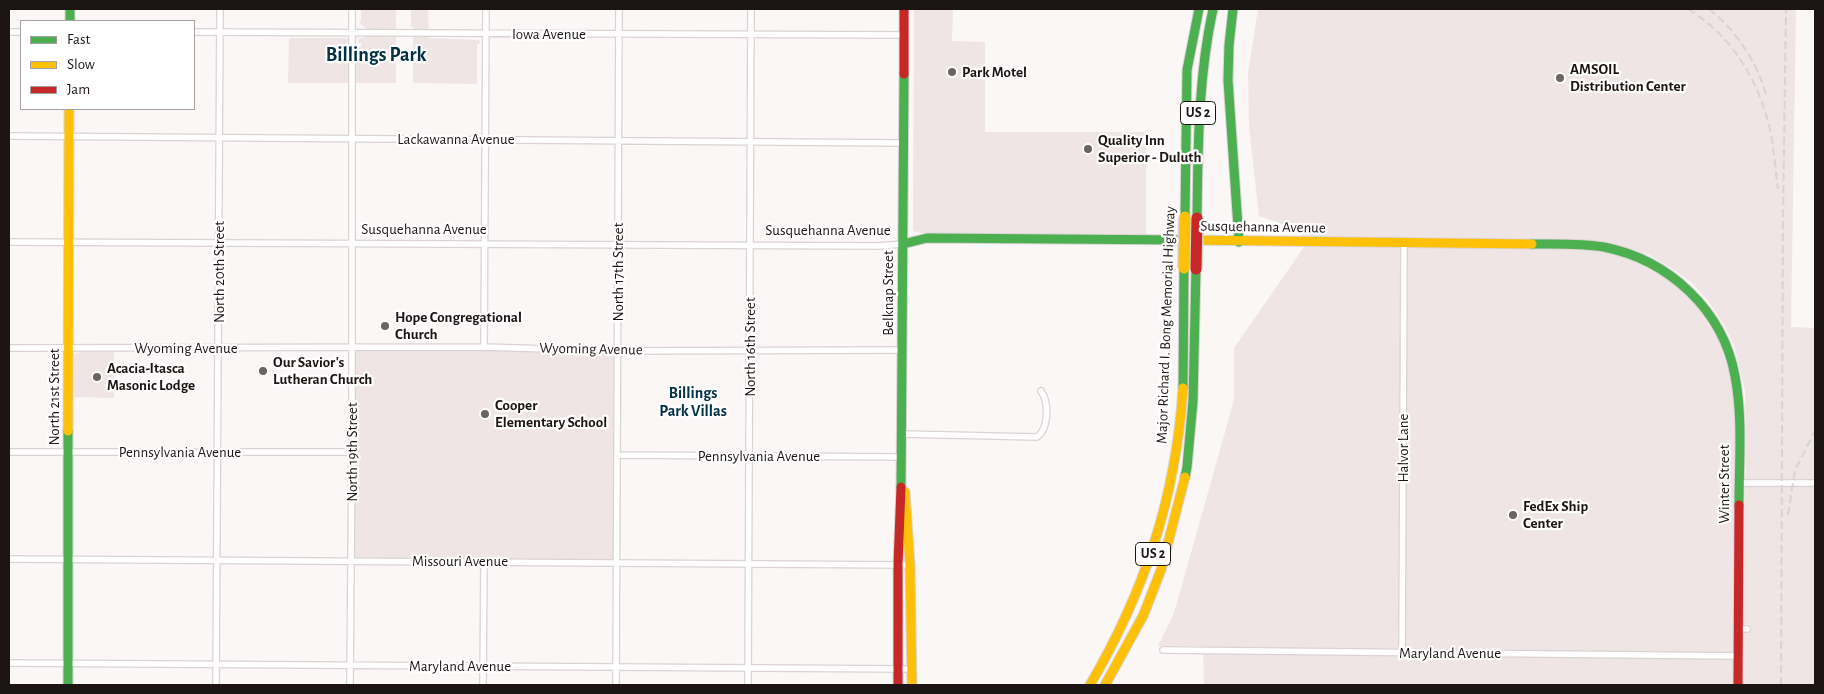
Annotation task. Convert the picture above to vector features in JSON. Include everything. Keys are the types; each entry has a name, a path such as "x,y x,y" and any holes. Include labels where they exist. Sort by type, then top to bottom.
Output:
{"main road":[{"name":"Belknap Street","path":"898,685 898,565 903,350 904,9"},
{"name":"Major Richard I. Bong Memorial Highway","path":"1105,685 1143,616 1161,570 1187,467 1194,401 1190,268 1185,217 1187,70 1199,9"},
{"name":"Major Richard I. Bong Memorial Highway","path":"1090,685 1106,660 1147,572 1163,518 1176,455 1180,423 1190,268 1197,218 1200,82 1205,40 1213,9"},
{"path":"1233,9 1228,80 1239,242"},
{"name":"North 21st Street","path":"68,685 69,110"},
{"name":"Susquehanna Avenue","path":"903,244 927,238 1567,244 1604,247 1636,256 1655,264 1674,277 1693,295"},
{"name":"Winter Street","path":"1693,295 1708,312 1718,328 1728,350 1738,393 1738,483 1743,629 1738,656 1738,685"},
{"name":"Belknap Street","path":"902,457 910,565 912,685"}],"street":[{"name":"North 20th Street","path":"216,685 220,9"},
{"name":"North 19th Street","path":"350,685 352,9"},
{"path":"484,347 486,9"},
{"name":"North 17th Street","path":"616,685 619,9"},
{"name":"North 16th Street","path":"748,685 751,9"},
{"name":"Iowa Avenue","path":"195,32 904,35"},
{"name":"Lackawanna Avenue","path":"9,136 903,142"},
{"name":"Susquehanna Avenue","path":"9,242 879,246 903,244"},
{"name":"Halvor Lane","path":"1402,653 1404,243"},
{"name":"Wyoming Avenue","path":"9,348 484,347 617,351 903,350"},
{"path":"902,434 1037,437 1044,428 1046,403 1041,391"},
{"name":"Pennsylvania Avenue","path":"9,452 352,452"},
{"name":"Pennsylvania Avenue","path":"617,455 902,457"},
{"path":"1738,483 1815,483"},
{"name":"Missouri Avenue","path":"9,559 910,565"},
{"path":"483,685 484,561"},
{"name":"Maryland Avenue","path":"1163,650 1738,656"},
{"name":"Maryland Avenue","path":"9,663 911,669"}],"shaded area":[{"path":"361,9 396,9 396,83 288,83 289,38 343,38 348,39 349,42 346,43 346,47 361,47 361,43 358,43 359,39 365,37 365,27 359,21 361,21"},
{"path":"411,9 428,9 429,38 479,40 481,44 477,44 477,84 413,83 413,27 411,27"},
{"path":"914,9 953,9 952,41 985,42 985,132 1146,132 1146,237 921,233 913,231"},
{"path":"1258,9 1796,9 1791,327 1815,328 1815,685 1742,685 1746,443 1745,391 1734,345 1709,302 1691,282 1671,268 1649,255 1609,242 1579,239 1302,236 1302,231 1259,216 1249,127 1248,73"},
{"path":"1304,247 1551,248 1591,250 1621,256 1635,262 1670,280 1683,291 1696,305 1718,339 1733,388 1735,426 1734,685 1204,685 1203,646 1158,646 1174,613 1234,400 1234,348"},
{"name":"Cooper Elementary School","path":"352,347 617,351 616,562 350,561"},
{"path":"114,352 114,398 74,397 74,357 76,353"}],"railway":[{"path":"1688,9 1717,31 1729,44 1749,74 1764,108 1769,125 1778,189"},
{"path":"1709,9 1728,26 1744,48 1757,71 1766,95"},
{"path":"1781,685 1786,9"},
{"path":"1788,515 1795,470 1815,431"}],"traffic: fast":[{"path":"70,9 70,20"},
{"path":"1185,217 1187,70 1199,9"},
{"path":"1197,218 1202,87 1204,61 1213,9"},
{"path":"1233,9 1228,80 1239,242"},
{"path":"901,487 904,74"},
{"path":"903,244 927,238 1185,240"},
{"path":"1532,244 1595,246 1628,254 1650,263 1671,276 1705,310 1719,330 1729,352 1735,376 1740,424 1739,505"},
{"path":"1183,388 1184,268"},
{"path":"1185,477 1193,401 1196,269"},
{"path":"68,431 68,685"}],"traffic: slow":[{"path":"68,431 69,110"},
{"path":"1184,268 1185,217"},
{"path":"1185,240 1532,244"},
{"path":"1090,685 1110,650 1127,614 1154,542 1165,505 1173,467 1183,388"},
{"path":"1105,685 1143,616 1161,570 1185,477"},
{"path":"905,492 910,565 912,685"}],"traffic: jam":[{"path":"904,9 904,74"},
{"path":"1196,269 1197,218"},
{"path":"898,685 898,565 901,487"},
{"path":"1738,685 1739,505"}],"place":[{"name":"Park Motel","path":"952,72"},
{"name":"AMSOIL Distribution Center","path":"1560,78"},
{"name":"Quality Inn Superior - Duluth","path":"1088,149"},
{"name":"Hope Congregational Church","path":"385,326"},
{"name":"Our Savior's Lutheran Church","path":"263,371"},
{"name":"Acacia-Itasca Masonic Lodge","path":"97,377"},
{"name":"Cooper Elementary School","path":"485,414"},
{"name":"FedEx Ship Center","path":"1513,515"}],"district":[{"name":"Billings Park","path":"376,55"},
{"name":"Billings Park Villas","path":"693,402"}]}
